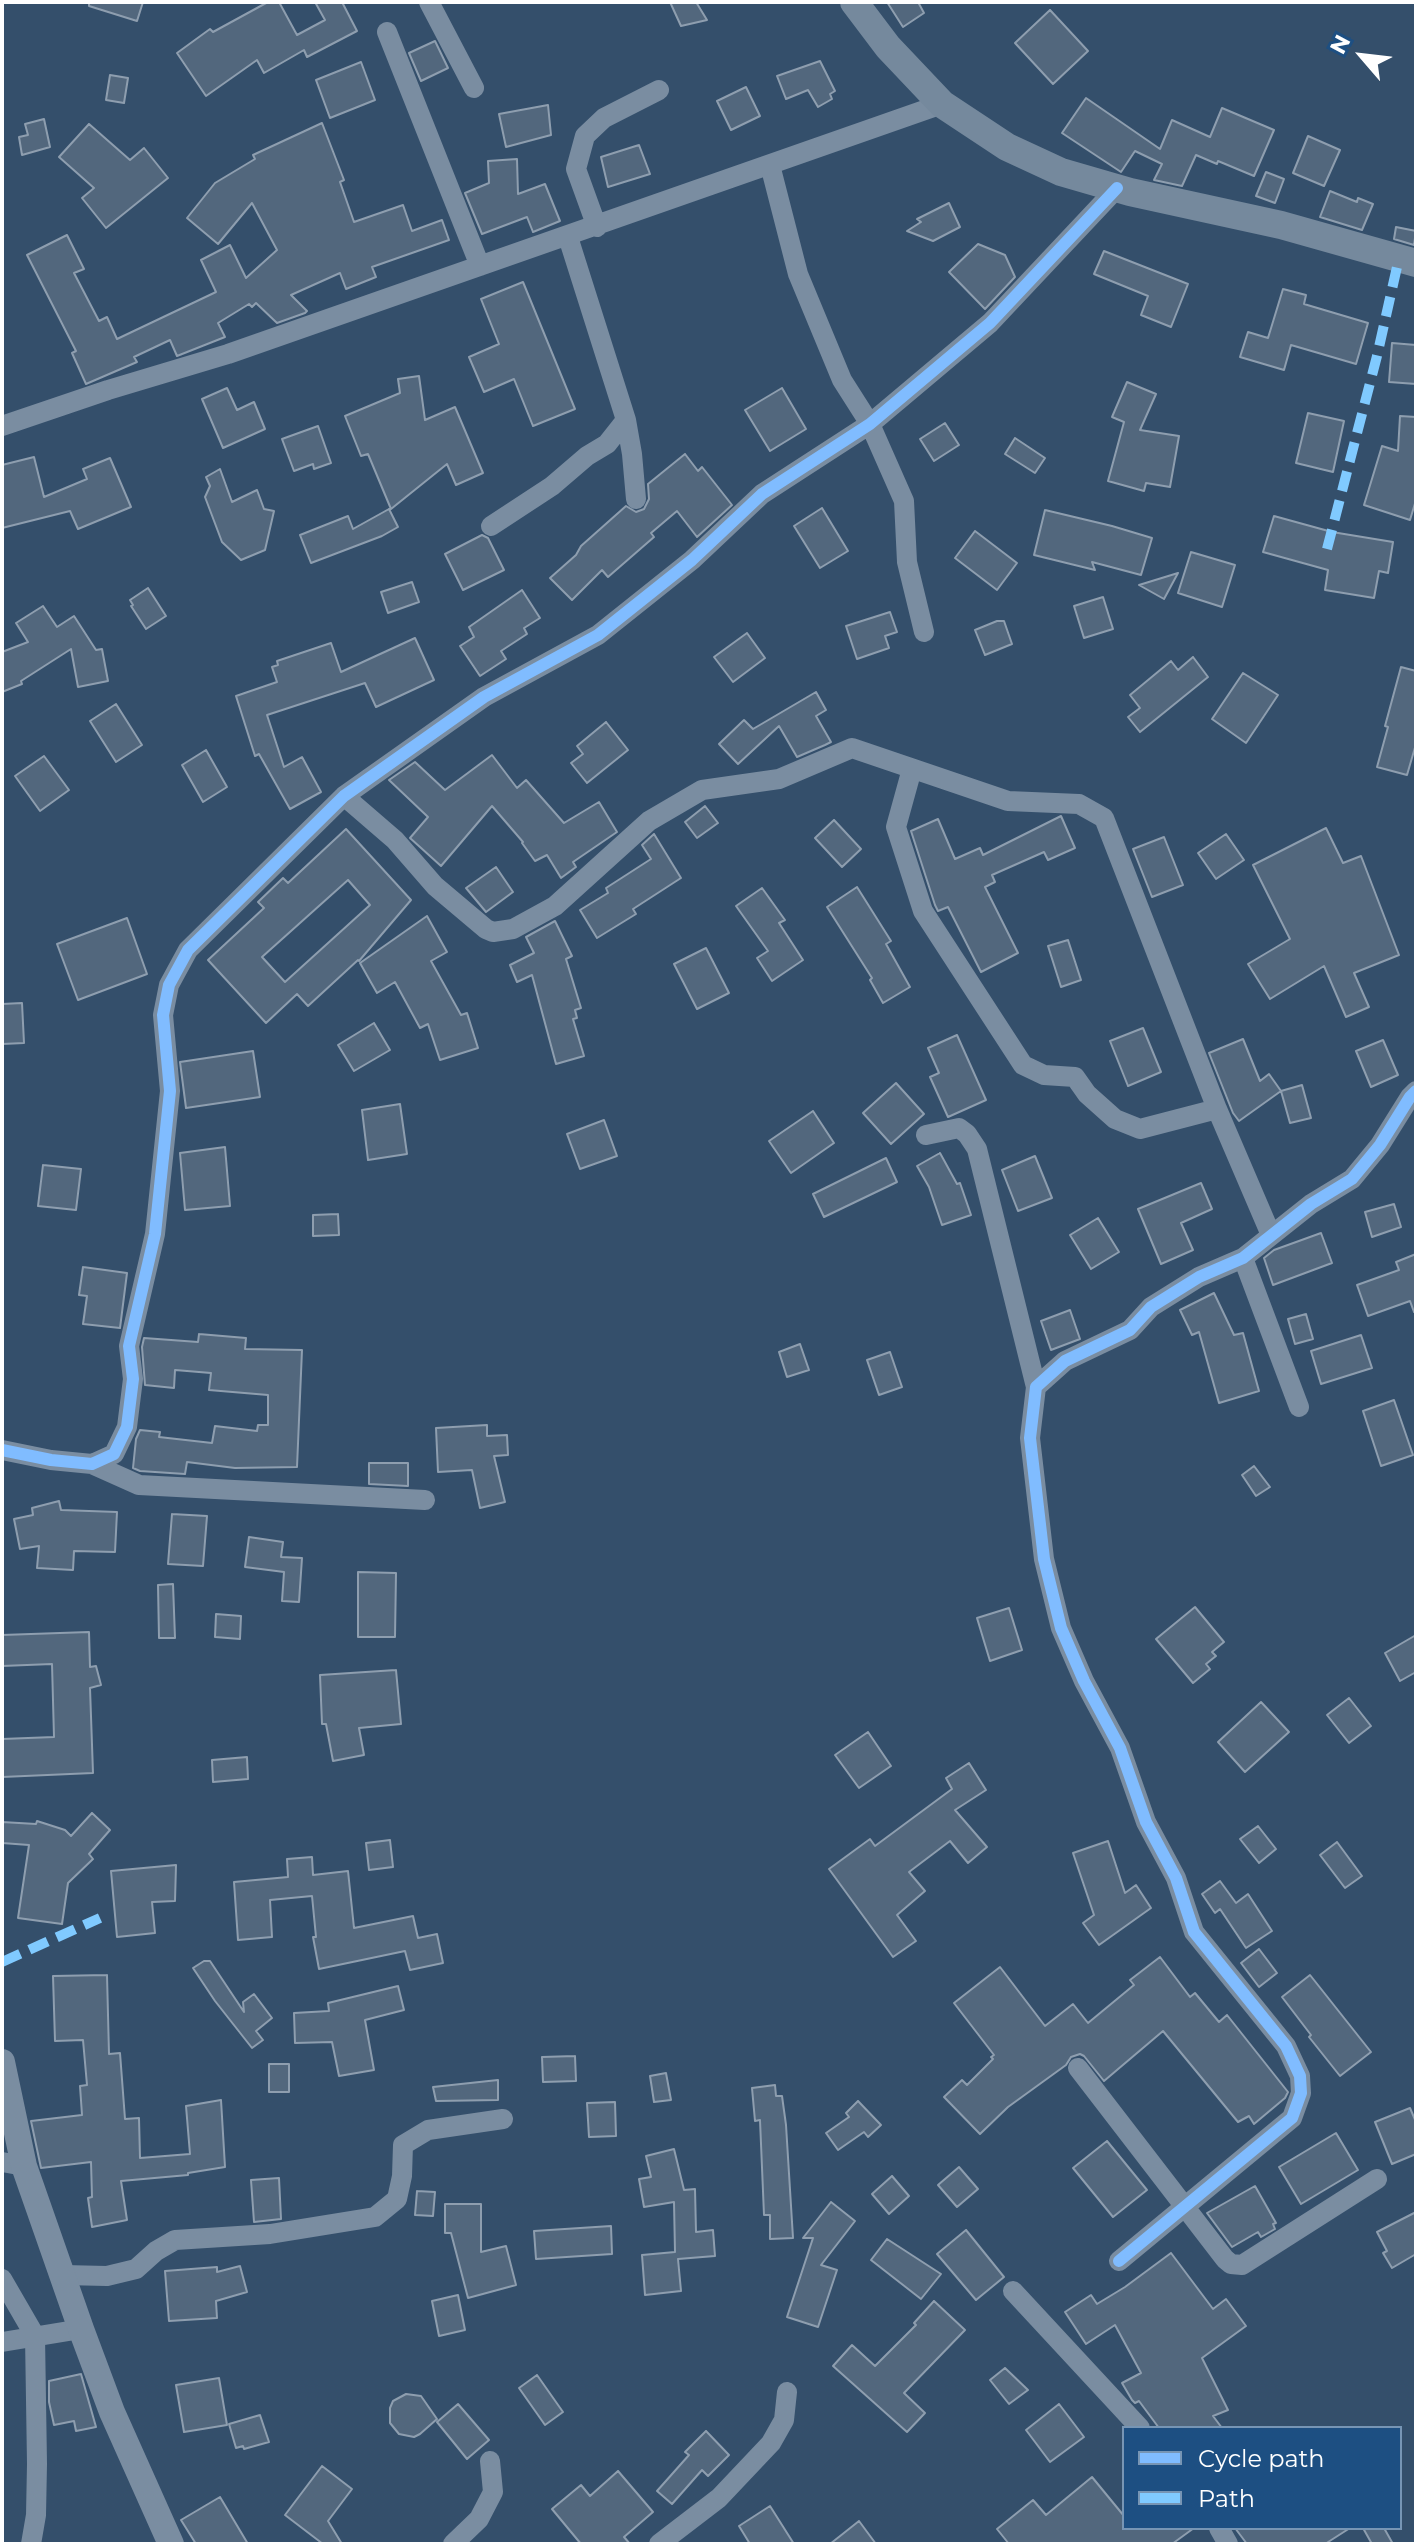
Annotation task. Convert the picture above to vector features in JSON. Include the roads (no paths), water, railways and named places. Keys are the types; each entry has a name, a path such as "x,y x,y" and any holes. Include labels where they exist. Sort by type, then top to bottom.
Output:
{"main road":[{"path":"854,2 888,47 942,104 1007,147 1061,172 1117,188 1281,225 1416,263"}],"street":[{"path":"429,2 474,88"},
{"path":"387,32 480,266"},
{"path":"597,227 576,169 585,136 604,118 659,90"},
{"path":"2,426 228,354 942,104"},
{"path":"770,165 798,274 842,380 870,424 904,501 907,562 924,632"},
{"path":"92,1464 114,1454 127,1427 133,1379 129,1346 155,1234 170,1091 163,1015 169,985 188,950 344,796 484,697 598,635 692,560 762,494 870,424 990,323 1117,188"},
{"path":"568,237 626,420 636,499"},
{"path":"491,526 552,486 587,456 607,444 626,420"},
{"path":"344,796 395,840 435,886 493,932 513,929 555,906 649,821 702,790 779,779 852,748 1008,801 1079,804 1104,818 1217,1109 1271,1235"},
{"path":"912,769 896,827 923,911 1023,1065 1044,1075 1075,1077 1087,1094 1115,1119 1140,1129 1217,1109"},
{"path":"1036,1387 1065,1361 1130,1330 1151,1307 1199,1277 1243,1258 1311,1204 1352,1179 1380,1145 1416,1091"},
{"path":"926,1135 959,1128 977,1149 1036,1387 1030,1438 1044,1559 1061,1628 1084,1681 1120,1748 1146,1822 1176,1878 1194,1932 1286,2046 1300,2076 1301,2093 1292,2118 1119,2261"},
{"path":"1243,1258 1299,1407"},
{"path":"2,1450 92,1464 139,1485 425,1500"},
{"path":"2,2062 13,2164 63,2275 112,2412 171,2544"},
{"path":"1078,2068 1231,2264 1242,2265 1377,2179"},
{"path":"63,2275 107,2276 136,2269 156,2251 175,2240 270,2234 375,2217 397,2199 402,2176 403,2145 428,2130 503,2119"},
{"path":"2,2279 35,2336 37,2464 36,2515 31,2544"},
{"path":"1013,2291 1138,2426"},
{"path":"2,2342 81,2329"},
{"path":"659,2544 719,2498 771,2443 784,2420 787,2392"},
{"path":"453,2544 479,2519 493,2492 490,2461"}]}
